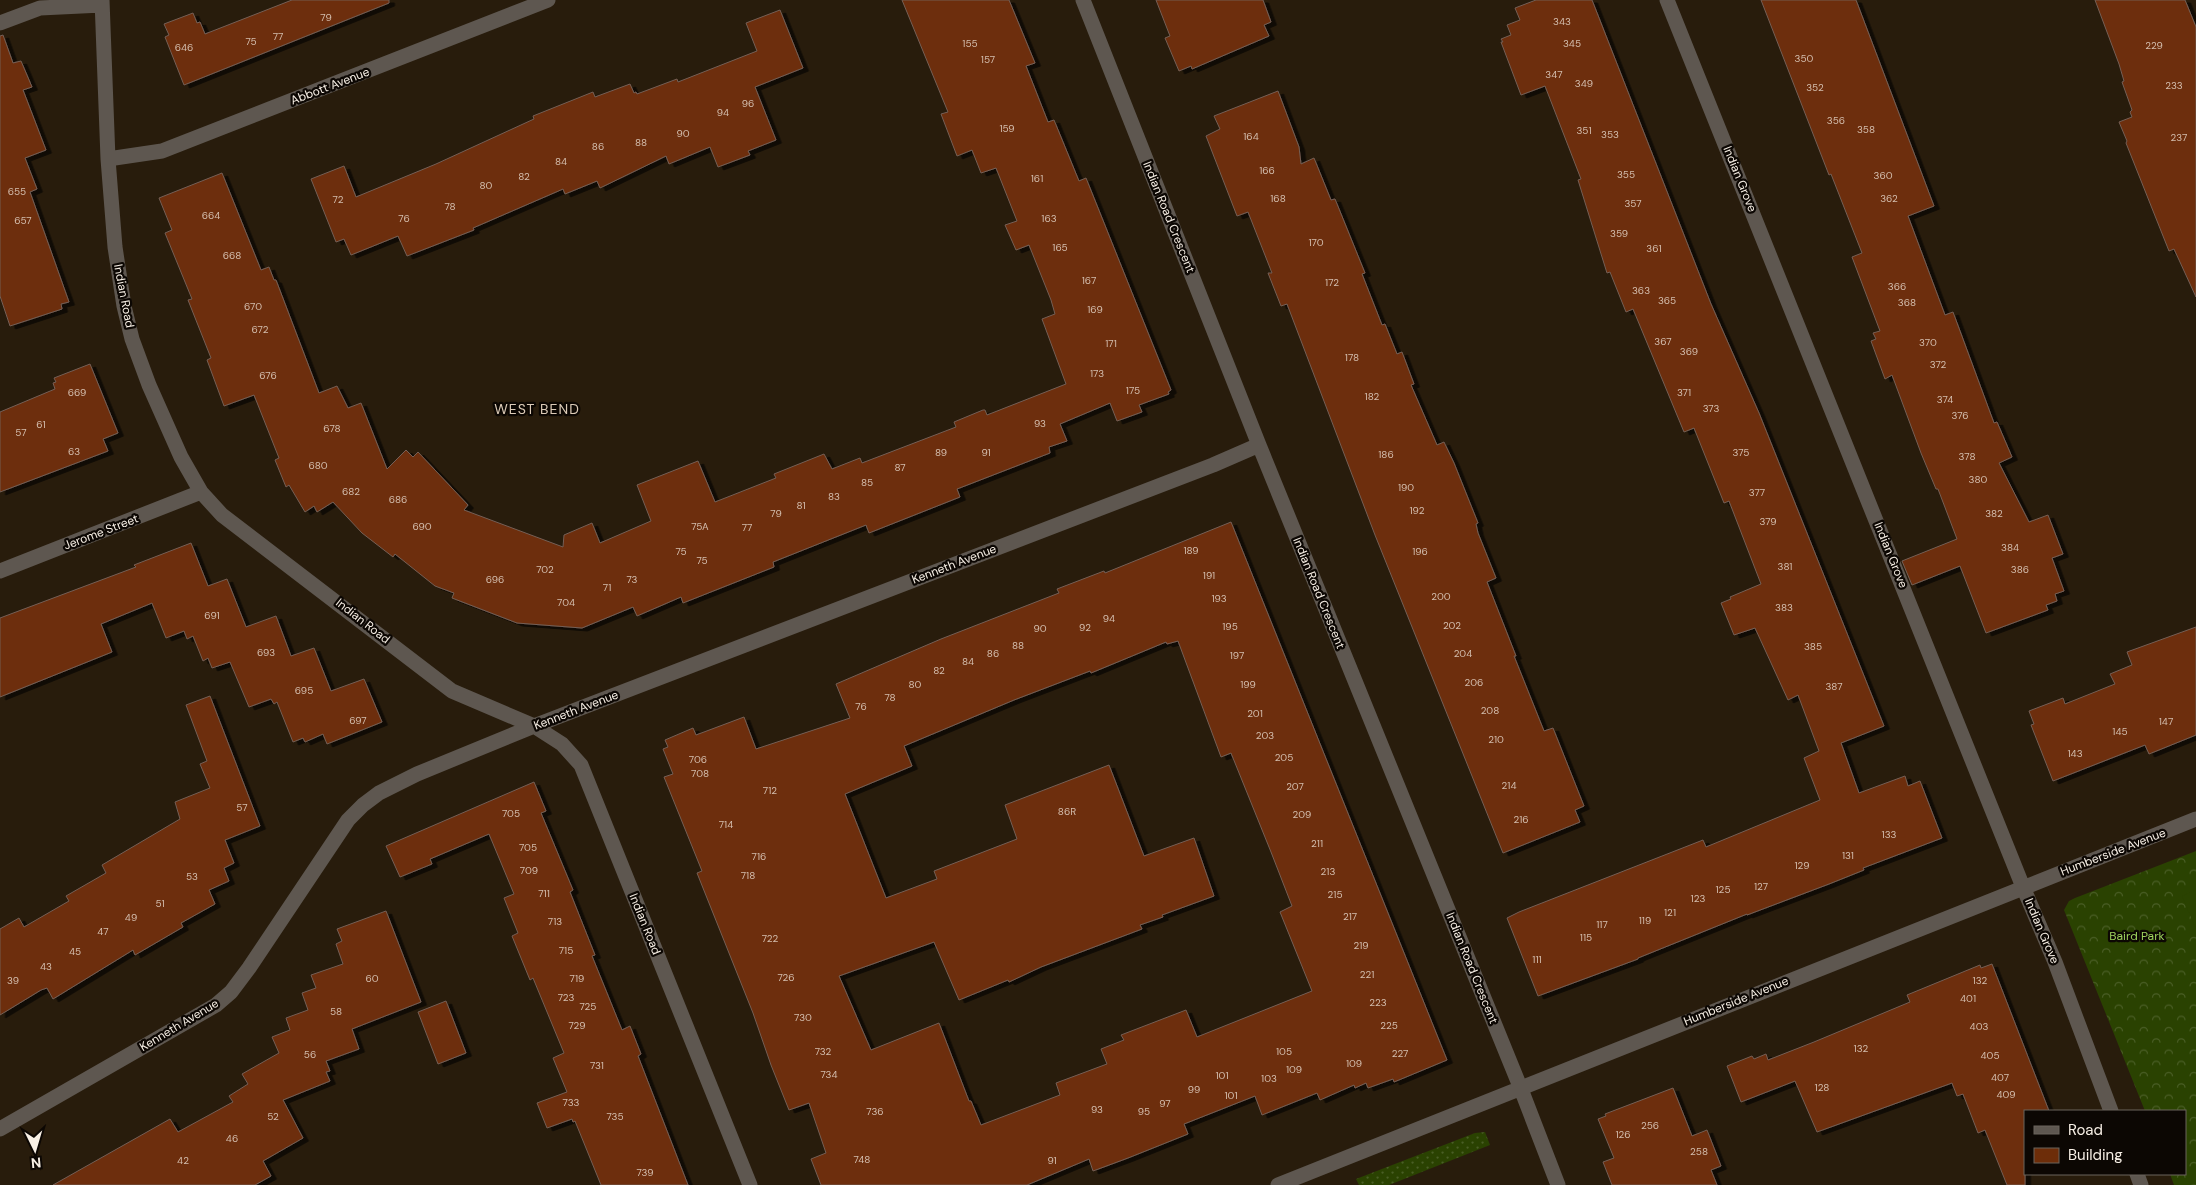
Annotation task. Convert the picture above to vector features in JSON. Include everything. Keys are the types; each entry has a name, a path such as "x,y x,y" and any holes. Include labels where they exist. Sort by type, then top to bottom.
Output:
{"street":[{"name":"Abbott Avenue","path":"108,160 162,151 548,0"},
{"name":"Indian Road Crescent","path":"1083,0 1259,445 1521,1089 1558,1185"},
{"name":"Indian Grove","path":"1668,0 2023,887 2055,962 2111,1110"},
{"name":"Indian Road","path":"102,2 108,160 121,294 132,339 181,457 201,492 222,514 452,691 534,726 562,744 581,764 750,1185"},
{"path":"0,23 40,8 102,2"},
{"name":"Kenneth Avenue","path":"0,1129 216,1006 231,992 249,968 348,820 379,793 417,774 534,726 1213,465 1259,445"},
{"name":"Jerome Street","path":"0,571 201,492"},
{"name":"Humberside Avenue","path":"1278,1185 2196,819"}],"green space":[{"name":"Baird Park","path":"2196,851 2196,1185 2174,1185 2170,1175 2186,1175 2186,1110 2145,1110 2064,910 2069,901"},
{"path":"2196,890 2196,929 2182,896"},
{"path":"1485,1132 1490,1145 1389,1185 1359,1185 1356,1179 1475,1133"}],"building":[{"path":"292,0 389,0 389,3 184,85 165,37 169,35 164,24 193,13 197,23 200,22 205,34"},
{"path":"902,0 1009,0 1035,63 1026,66 1048,122 1054,120 1079,181 1086,178 1171,390 1168,392 1169,394 1139,405 1142,412 1117,421 1110,403 1060,424 1067,441 1049,447 1050,453 957,489 960,497 869,533 866,525 773,562 774,567 683,603 681,597 637,616 633,607 582,628 517,623 452,598 454,593 435,586 395,554 393,557 362,533 333,502 317,512 314,506 305,512 289,485 286,487 275,460 279,458 254,395 224,406 207,360 211,358 188,300 192,299 165,233 172,230 159,198 222,173 261,270 269,267 274,280 276,280 319,393 337,386 348,408 361,403 387,469 406,450 413,457 418,452 468,505 464,510 563,547 564,535 592,523 600,543 651,521 637,485 698,461 715,502 776,478 774,474 824,454 832,469 860,458 862,463 956,427 954,422 983,410 985,410 987,415 1066,384 1042,319 1055,314 1029,245 1016,250 1005,225 1017,221 996,168 981,173 972,150 957,156 941,114 948,112"},
{"path":"1156,0 1263,0 1271,22 1264,25 1269,36 1192,69 1191,66 1179,71 1165,38 1170,36"},
{"path":"1536,0 1592,0 1711,304 1759,413 1884,726 1841,743 1859,793 1905,776 1908,786 1920,781 1942,838 1863,868 1864,870 1829,884 1747,914 1638,959 1538,996 1507,918 1703,840 1706,847 1820,800 1804,758 1819,751 1798,695 1788,700 1755,628 1734,635 1721,603 1731,599 1730,597 1761,584 1729,501 1724,503 1694,428 1684,432 1633,309 1626,312 1610,272 1607,273 1578,180 1581,179 1545,86 1521,95 1501,42 1503,42 1501,39 1511,35 1507,25 1520,20 1515,8"},
{"path":"1761,0 1856,0 1934,206 1908,216 1945,315 1953,312 1994,423 1997,422 2012,457 1999,463 2029,522 2048,515 2063,554 2052,558 2064,591 2055,594 2057,601 2046,605 2048,610 1986,633 1960,566 1912,585 1902,561 1957,539 1938,489 1936,489 1921,453 1892,375 1885,379 1871,341 1876,339 1873,333 1880,331 1852,257 1862,253 1831,174 1829,175"},
{"path":"2095,0 2185,0 2196,27 2196,297 2174,249 2169,251 2126,143 2127,141 2119,122 2132,117 2130,112 2132,110 2122,82 2124,81 2119,64"},
{"path":"780,10 803,68 755,87 776,140 748,151 750,155 718,167 710,147 669,164 666,156 600,188 597,181 565,194 563,189 473,228 474,230 407,256 398,236 351,255 344,239 336,242 311,179 344,166 356,197 436,164 534,119 533,116 593,92 595,97 630,84 634,93 636,92 637,94 677,79 678,82 757,51 746,23"},
{"path":"3,35 13,63 21,61 32,87 23,90 46,150 25,158 37,189 30,192 69,302 61,304 62,309 10,326 0,296 0,36"},
{"path":"1278,91 1299,147 1301,164 1314,158 1331,200 1335,199 1365,273 1362,274 1382,325 1385,324 1397,354 1402,352 1414,384 1411,385 1437,445 1444,442 1454,463 1478,523 1476,524 1478,533 1496,578 1487,582 1516,656 1514,656 1544,731 1553,728 1584,806 1575,810 1580,822 1503,853 1375,535 1287,304 1281,306 1268,273 1272,273 1248,212 1237,216 1206,136 1220,129 1214,116"},
{"path":"90,364 118,433 103,439 108,451 0,492 0,412 55,389 53,383 56,382 54,378"},
{"path":"1231,522 1447,1060 1394,1082 1393,1079 1368,1088 1366,1083 1355,1088 1354,1085 1320,1100 1317,1093 1262,1115 1255,1096 1184,1124 1188,1134 1128,1158 1093,1171 1089,1159 1027,1185 821,1185 811,1159 826,1153 809,1103 789,1110 771,1065 753,1013 697,873 702,871 664,777 673,774 663,749 668,747 665,740 693,728 696,735 744,717 756,749 850,718 836,684 941,639 1059,593 1057,589 1104,571 1105,573","holes":["1178,641 1221,757 1231,753 1271,852 1292,906 1280,912 1312,991 1197,1037 1186,1010 1121,1035 1124,1040 1101,1049 1107,1064 1056,1083 1060,1095 981,1125 971,1101 969,1101 939,1023 871,1050 839,976 934,942 959,1000 1142,929 1140,925 1214,896 1194,838 1144,856 1109,765 1005,805 1017,839 934,871 937,879 886,898 845,794 912,766 904,746 1014,700 1090,671 1091,673 1166,642 1167,644"]},
{"path":"191,543 208,586 227,579 246,627 276,616 291,656 314,648 331,691 364,679 382,722 327,744 323,734 305,742 303,738 293,742 277,702 274,704 271,699 249,707 230,662 212,668 208,658 203,661 193,636 187,639 184,631 166,638 152,603 101,624 112,652 0,697 0,618 136,567 134,565"},
{"path":"2196,627 2196,735 2149,754 2145,745 2053,781 2031,725 2034,724 2029,711 2063,698 2065,704 2115,684 2110,674 2132,665 2127,652"},
{"path":"210,696 260,826 225,840 234,863 224,868 229,881 209,890 215,904 181,923 183,927 135,955 133,950 53,999 47,988 0,1015 0,929 19,918 24,927 69,901 66,896 106,873 102,865 180,819 175,802 210,788 200,764 207,761 186,705"},
{"path":"534,782 546,811 541,813 573,890 570,892 595,955 592,956 622,1030 630,1026 641,1054 638,1056 688,1185 601,1185 575,1121 573,1122 572,1119 547,1128 537,1103 567,1092 553,1058 564,1053 533,978 530,980 512,936 518,933 504,898 514,894 489,834 430,859 432,864 400,877 386,846"},
{"path":"386,911 421,1002 352,1029 359,1049 326,1061 330,1071 326,1072 330,1081 283,1100 303,1138 263,1161 271,1176 255,1185 53,1185 170,1119 178,1132 233,1102 229,1096 248,1084 242,1074 279,1053 272,1037 290,1030 286,1018 308,1010 302,993 316,988 311,975 343,964 336,944 342,941 337,929"},
{"path":"1992,964 2049,1110 2024,1110 2025,1185 2007,1185 1985,1130 1978,1133 1963,1094 1957,1096 1952,1083 1817,1132 1795,1081 1741,1102 1727,1066 1752,1056 1754,1059 1766,1054 1768,1060 1910,1002 1907,995 1980,965 1981,968"},
{"path":"446,1001 466,1053 438,1064 418,1012"},
{"path":"1673,1088 1692,1136 1707,1130 1721,1166 1711,1170 1717,1185 1612,1185 1603,1162 1614,1158 1598,1119 1606,1116 1605,1114"}],"district":[{"name":"WEST BEND","path":"537,409"}]}
